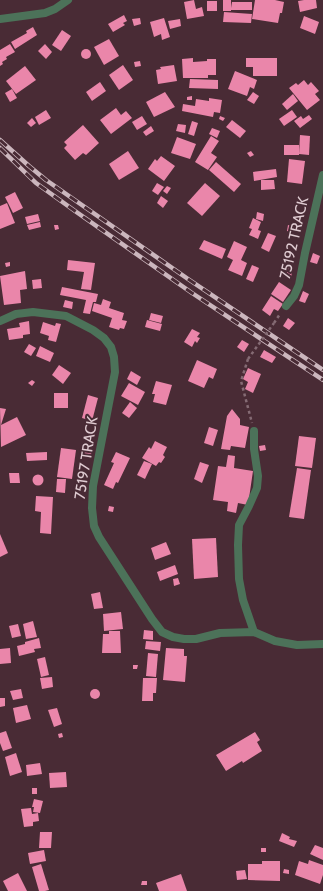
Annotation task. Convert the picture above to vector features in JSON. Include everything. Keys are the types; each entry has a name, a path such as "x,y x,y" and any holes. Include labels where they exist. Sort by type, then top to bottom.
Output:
{"street":[{"path":"0,19 45,13 55,9 68,0"},
{"name":"75192 TRACK","path":"286,306 294,296 299,285 323,175"},
{"name":"75197 TRACK","path":"0,321 16,314 33,312 66,316 93,330 104,338 111,347 114,357 115,372 93,486 92,508 94,526 99,537 134,592 162,632 173,637 196,639 220,633 254,632"},
{"path":"254,431 254,449 258,476 257,488 239,525 238,532 239,579 243,600 254,632 275,641 297,645 323,644"}],"path":[{"path":"254,431 241,381 248,359 274,324"}],"building":[{"path":"194,0 196,9 202,7 204,16 187,19 184,2"},
{"path":"223,0 231,0 231,8 232,2 252,2 252,10 223,11"},
{"path":"255,0 275,0 284,2 278,23 252,19"},
{"path":"316,0 317,8 300,12 298,1"},
{"path":"207,1 217,1 217,11 207,11"},
{"path":"224,12 252,14 251,23 223,22"},
{"path":"124,15 127,21 123,23 125,25 113,32 108,24"},
{"path":"304,16 319,22 315,34 300,28"},
{"path":"140,18 141,24 134,26 132,19"},
{"path":"164,18 170,37 162,40 161,34 154,37 150,22"},
{"path":"180,19 181,26 170,29 168,21"},
{"path":"33,27 37,35 15,49 11,42 27,33 26,31"},
{"path":"62,30 71,36 61,51 52,45"},
{"path":"109,39 119,56 104,65 94,47"},
{"path":"10,44 15,52 6,57 7,59 2,62 3,64 0,66 0,50"},
{"path":"45,44 52,52 46,59 38,51"},
{"path":"84,49 88,49 90,50 90,58 84,59 81,56 81,52"},
{"path":"193,58 193,62 216,59 216,75 208,75 208,78 183,78 182,59"},
{"path":"246,58 277,58 277,76 253,76 253,67 246,67"},
{"path":"140,61 141,66 135,67 134,62"},
{"path":"123,65 133,80 119,90 109,75"},
{"path":"174,65 177,81 158,84 156,70 161,69 160,67"},
{"path":"25,66 36,80 16,94 6,81"},
{"path":"235,71 257,80 254,89 250,87 247,96 228,89"},
{"path":"190,79 218,80 218,89 189,88"},
{"path":"304,80 308,85 311,82 319,91 315,94 320,100 307,110 289,88 296,83 298,85"},
{"path":"100,82 106,91 92,101 86,92"},
{"path":"12,89 17,98 10,102 5,93"},
{"path":"165,92 175,107 154,117 146,102"},
{"path":"253,92 259,96 254,104 247,100"},
{"path":"293,94 298,101 287,110 282,104"},
{"path":"192,96 192,100 187,100 187,97"},
{"path":"209,98 222,100 220,113 214,112 213,117 182,111 183,104 195,106 196,99 209,101"},
{"path":"116,108 121,115 126,111 132,118 111,134 100,120"},
{"path":"46,110 51,118 39,125 35,117"},
{"path":"292,110 297,117 284,126 279,119"},
{"path":"309,115 312,119 300,128 294,121 301,116 303,119"},
{"path":"142,116 147,124 137,130 132,122"},
{"path":"220,116 225,118 223,121 219,119"},
{"path":"32,118 36,123 31,127 27,123"},
{"path":"232,120 246,131 240,138 226,127"},
{"path":"192,121 198,123 194,136 188,134"},
{"path":"178,124 186,125 185,133 176,131"},
{"path":"83,125 99,143 86,155 83,153 75,160 64,148 67,145 64,142"},
{"path":"151,126 154,131 146,136 143,132"},
{"path":"212,128 220,131 217,138 209,134"},
{"path":"300,135 310,136 309,155 299,154"},
{"path":"211,136 219,141 211,153 217,157 208,170 195,162"},
{"path":"177,137 196,144 190,159 171,153"},
{"path":"284,145 299,145 299,155 284,155"},
{"path":"128,151 139,168 119,180 109,164"},
{"path":"251,151 254,155 250,157 247,153"},
{"path":"161,156 175,166 164,181 148,169 155,159 157,161"},
{"path":"289,159 305,161 302,184 287,182"},
{"path":"216,162 241,184 234,192 209,170"},
{"path":"276,169 277,177 254,181 253,172"},
{"path":"261,180 274,180 275,189 261,190"},
{"path":"157,183 164,187 158,195 152,191"},
{"path":"205,183 220,196 202,216 187,203"},
{"path":"167,186 171,188 167,194 163,191"},
{"path":"15,192 23,208 13,213 5,197"},
{"path":"161,196 168,201 163,208 157,203"},
{"path":"7,203 15,223 0,229 0,206"},
{"path":"257,212 264,214 263,221 256,219"},
{"path":"38,214 40,221 27,224 25,217"},
{"path":"253,218 261,222 258,230 261,231 258,239 249,235 252,229 249,228"},
{"path":"40,222 41,227 29,230 27,225"},
{"path":"54,225 58,225 59,229 55,230"},
{"path":"288,225 292,226 291,232 287,231"},
{"path":"268,233 276,236 269,252 261,248"},
{"path":"204,240 226,249 222,259 199,249"},
{"path":"234,241 247,247 241,260 247,263 242,276 228,270 233,260 227,257"},
{"path":"313,253 320,256 317,264 310,262"},
{"path":"68,260 95,263 91,290 81,289 84,272 67,270"},
{"path":"10,262 10,266 6,267 5,263"},
{"path":"288,264 293,265 291,278 285,277"},
{"path":"252,265 259,268 253,282 246,279"},
{"path":"25,271 27,289 20,290 21,303 4,305 0,276"},
{"path":"41,279 42,288 33,289 32,280"},
{"path":"279,282 291,290 283,302 271,294"},
{"path":"62,287 98,294 96,302 93,302 90,314 83,313 86,300 60,295"},
{"path":"303,291 309,294 305,303 299,301"},
{"path":"271,296 283,304 278,311 274,309 270,316 262,310"},
{"path":"103,299 111,302 109,308 124,313 122,320 127,321 124,329 120,328 119,330 109,327 112,318 92,311 94,303 101,305"},
{"path":"65,300 73,302 72,309 63,307"},
{"path":"151,313 163,316 161,323 149,320"},
{"path":"288,318 295,323 289,330 283,326"},
{"path":"147,320 162,324 160,331 145,327"},
{"path":"29,321 30,334 23,335 23,338 9,340 7,329 20,327 19,323"},
{"path":"43,322 55,326 56,323 61,324 56,342 48,340 49,336 40,333"},
{"path":"192,329 200,333 197,337 200,338 197,343 195,341 192,347 184,342"},
{"path":"242,340 249,344 244,352 237,347"},
{"path":"29,344 36,348 31,356 24,352"},
{"path":"40,346 54,353 50,362 36,356"},
{"path":"264,350 276,357 272,363 260,357"},
{"path":"197,360 217,369 213,379 209,377 204,388 188,381"},
{"path":"59,365 71,373 63,384 52,375"},
{"path":"248,368 261,374 253,393 245,389 248,382 243,379"},
{"path":"131,371 141,377 137,385 127,379"},
{"path":"32,380 35,382 32,386 28,383"},
{"path":"156,381 172,385 166,405 153,402 155,394 152,394"},
{"path":"129,383 145,392 138,405 121,396"},
{"path":"54,393 68,393 68,408 54,408"},
{"path":"88,395 98,398 92,421 82,418"},
{"path":"130,402 137,408 129,418 122,413"},
{"path":"0,408 6,409 1,425 17,417 26,435 1,447"},
{"path":"232,409 240,419 240,425 249,427 245,448 231,446 230,450 221,449 227,416"},
{"path":"209,427 218,430 213,446 204,443"},
{"path":"299,436 316,438 312,468 295,466"},
{"path":"155,441 167,447 163,455 165,457 161,463 159,462 156,466 142,458 149,447 151,449"},
{"path":"85,442 93,443 91,455 83,453"},
{"path":"265,445 266,450 260,451 259,446"},
{"path":"61,448 76,450 72,479 57,477"},
{"path":"47,452 47,460 27,461 26,453"},
{"path":"116,452 130,458 118,483 116,482 113,489 104,485 114,463 111,462"},
{"path":"228,455 235,456 234,468 253,471 248,505 238,503 236,513 227,511 228,502 213,500 218,466 226,467"},
{"path":"144,461 152,464 145,479 137,475"},
{"path":"200,462 209,465 202,483 194,479"},
{"path":"297,468 311,470 304,519 289,517"},
{"path":"9,473 19,473 20,483 10,483"},
{"path":"36,475 40,475 42,476 42,484 36,485 33,482 33,478"},
{"path":"57,479 66,479 65,493 56,492"},
{"path":"36,496 53,497 51,534 40,533 41,512 35,511"},
{"path":"109,506 114,507 113,512 108,511"},
{"path":"0,534 8,553 0,557"},
{"path":"216,538 218,577 194,579 192,539"},
{"path":"166,542 171,554 155,560 151,548"},
{"path":"175,565 178,574 160,581 157,572"},
{"path":"178,578 180,584 174,586 173,579"},
{"path":"100,592 103,608 94,609 91,594"},
{"path":"121,612 123,629 104,631 103,614"},
{"path":"33,621 37,637 26,639 23,624"},
{"path":"18,624 21,636 12,638 9,626"},
{"path":"144,630 153,631 153,640 143,639"},
{"path":"109,631 120,631 121,653 102,653 103,634 109,634"},
{"path":"39,638 41,648 34,649 35,652 19,656 17,646"},
{"path":"146,641 161,642 160,651 145,649"},
{"path":"10,648 11,663 0,664 0,649"},
{"path":"166,648 184,649 184,656 187,656 185,682 163,680"},
{"path":"148,653 158,654 156,677 146,676"},
{"path":"45,657 49,675 41,677 37,659"},
{"path":"133,665 138,665 137,669 133,669"},
{"path":"52,677 53,687 42,689 40,678"},
{"path":"143,678 157,678 156,693 153,693 153,701 142,701"},
{"path":"21,689 23,698 13,700 10,691"},
{"path":"93,689 97,689 99,690 99,698 93,699 90,696 90,692"},
{"path":"0,698 5,698 5,706 0,707"},
{"path":"27,705 31,719 16,723 13,708"},
{"path":"57,708 62,724 54,727 48,710"},
{"path":"6,731 12,748 3,751 0,743 0,733"},
{"path":"255,732 260,740 257,742 262,751 243,763 242,761 226,771 216,755"},
{"path":"62,733 63,737 59,738 58,734"},
{"path":"16,753 22,772 10,776 5,757"},
{"path":"40,763 42,774 27,776 26,765"},
{"path":"66,772 67,787 50,788 49,773"},
{"path":"32,788 37,788 37,794 32,794"},
{"path":"34,799 43,801 40,813 33,812 34,807 32,807"},
{"path":"31,808 32,814 38,813 39,821 33,822 33,826 24,827 21,809"},
{"path":"40,832 52,832 51,848 39,848"},
{"path":"282,833 290,837 289,839 297,841 294,847 279,841"},
{"path":"315,845 323,848 323,860 310,854"},
{"path":"261,848 266,848 266,852 261,852"},
{"path":"44,850 46,861 30,864 28,853"},
{"path":"309,860 323,865 323,875 320,884 295,875 299,861 308,864"},
{"path":"262,861 280,861 280,881 248,880 248,864 262,864"},
{"path":"41,864 49,890 45,891 39,891 32,867"},
{"path":"284,869 289,870 289,874 283,873"},
{"path":"245,870 247,879 237,880 236,871"},
{"path":"18,873 27,891 8,891 3,881"},
{"path":"181,874 187,891 159,891 156,883"},
{"path":"142,881 147,881 147,885 141,885"}],"railway":[{"path":"0,140 46,180 188,279 323,370"},
{"path":"0,148 36,183 192,293 323,380"}]}
